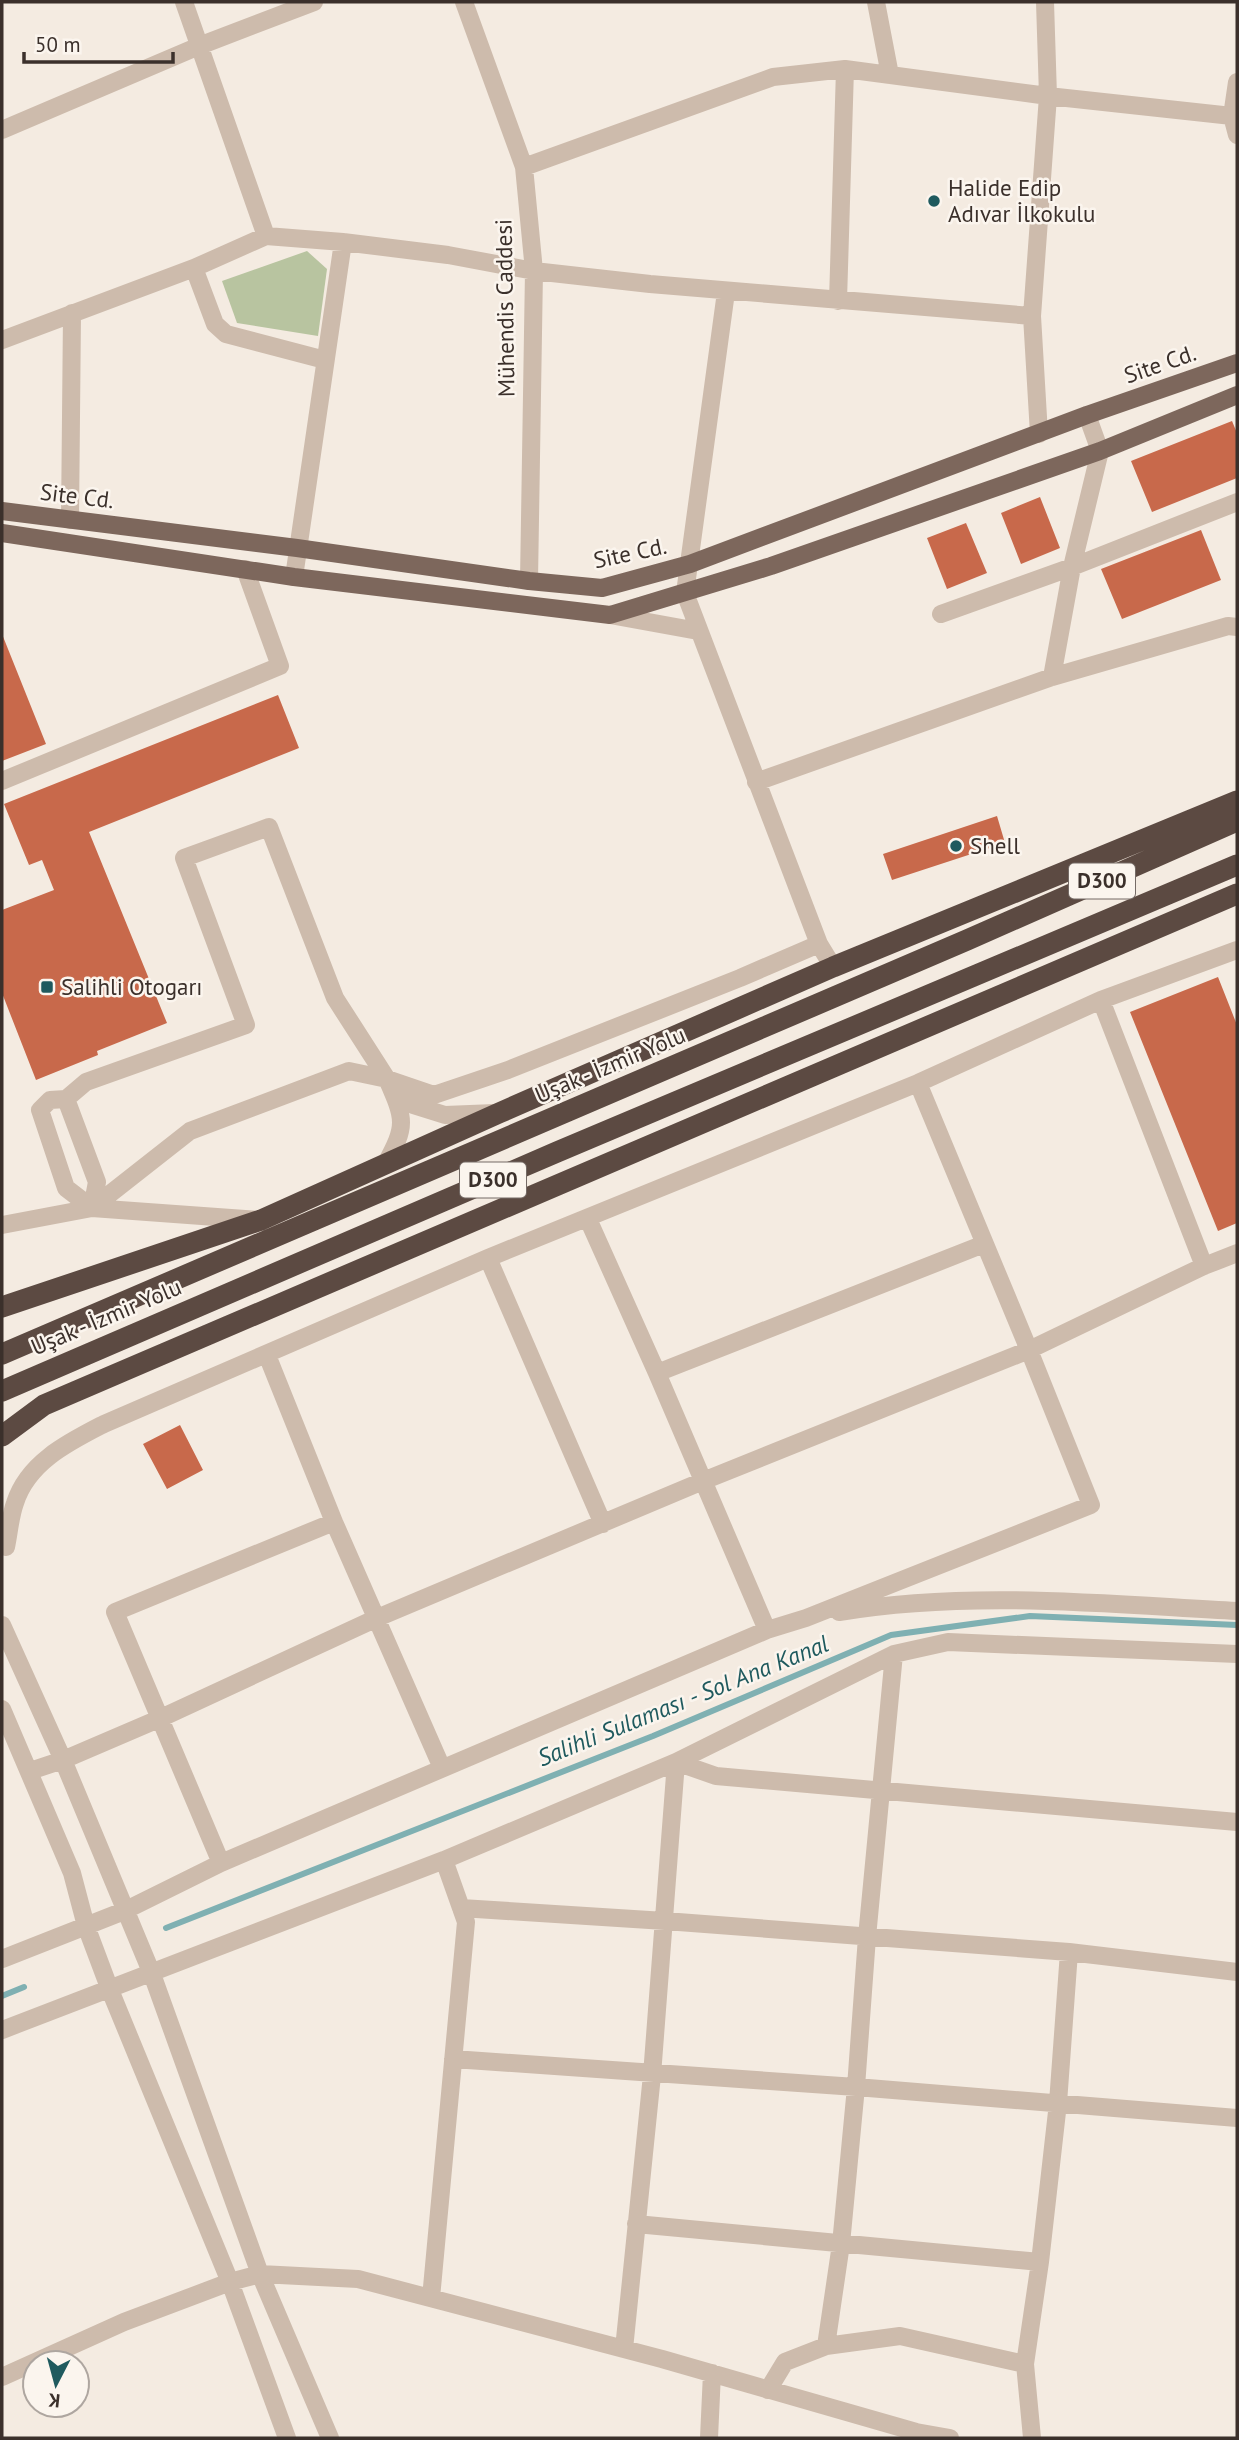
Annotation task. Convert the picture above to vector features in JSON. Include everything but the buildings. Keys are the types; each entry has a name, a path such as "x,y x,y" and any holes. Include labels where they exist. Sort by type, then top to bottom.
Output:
{"highway":[{"path":"2,1307 261,1220 833,967 1237,801"},
{"name":"Uşak - İzmir Yolu","path":"2,1354 967,940 1237,821"},
{"name":"Uşak - İzmir Yolu","path":"2,1391 1237,865"},
{"path":"2,1436 44,1405 1237,894"}],"main road":[{"name":"Site Cd.","path":"2,511 297,548 529,582 603,589 690,564 1087,415 1237,363"},
{"name":"Site Cd.","path":"2,533 294,577 610,615 771,566 1100,451 1237,395"}],"street":[{"path":"184,2 265,236"},
{"path":"2,130 199,46 314,2"},
{"name":"Mühendis Caddesi","path":"464,2 524,167 534,271 529,582"},
{"path":"876,2 890,75"},
{"path":"1039,434 1032,316 1048,96 1045,2"},
{"path":"838,301 845,69"},
{"path":"524,167 774,77 845,69 1048,96 1232,116"},
{"path":"1237,82 1232,116 1237,135"},
{"path":"2,340 194,268 265,236 344,242 448,255 534,271 726,292 1032,316"},
{"path":"294,577 344,242"},
{"path":"194,268 215,324 226,334 325,360"},
{"path":"726,292 685,593 820,944 833,967"},
{"path":"70,520 72,313"},
{"path":"1052,677 1072,567 1100,451 1087,415"},
{"path":"941,614 1072,567 1237,502"},
{"path":"2,781 280,666 245,569"},
{"path":"610,615 698,631"},
{"path":"756,782 1052,677 1228,626 1237,627"},
{"path":"92,1208 66,1188 40,1110 50,1100 66,1099 86,1082 247,1025 184,859 269,827 335,998 387,1080 400,1109 401,1136 385,1164"},
{"path":"92,1208 190,1131 349,1070 434,1096 521,1065 820,944"},
{"path":"6,1547 15,1502 29,1476 60,1447 104,1424 488,1258 918,1083 1101,1000 1237,950"},
{"path":"1101,1000 1204,1266"},
{"path":"387,1080 413,1105 445,1115 499,1113"},
{"path":"2,1959 124,1911 221,1863 767,1630 806,1618 1091,1505 918,1083"},
{"path":"66,1099 97,1182 92,1208"},
{"path":"2,1224 92,1208 261,1220"},
{"path":"588,1219 767,1630"},
{"path":"657,1373 984,1244"},
{"path":"30,1772 161,1718 377,1618 703,1481 1029,1350 1204,1266 1237,1253"},
{"path":"488,1258 603,1524"},
{"path":"267,1354 334,1522 442,1768"},
{"path":"221,1863 115,1612 334,1522"},
{"path":"806,1618 888,1605 1002,1599 1237,1611"},
{"path":"2,1625 63,1760 152,1974 260,2274 330,2438"},
{"path":"2,2030 444,1860 676,1762 894,1654 947,1642 1237,1654"},
{"path":"826,2346 841,2244 894,1654"},
{"path":"2,1709 72,1873 86,1926 110,1990 230,2282 287,2438"},
{"path":"676,1762 716,1776 1237,1822"},
{"path":"624,2349 666,1921 676,1762"},
{"path":"431,2298 466,1922 444,1860"},
{"path":"461,1908 1069,1952 1237,1972"},
{"path":"1032,2438 1025,2364 1040,2262 1058,2102 1069,1952"},
{"path":"453,2059 1058,2102 1237,2118"},
{"path":"636,2224 1040,2262"},
{"path":"2,2377 124,2322 230,2282 260,2274 358,2279 624,2349 916,2432 950,2438"},
{"path":"768,2390 785,2362 826,2346 900,2336 1025,2364"},
{"path":"709,2438 712,2374"}],"green space":[{"path":"307,251 327,269 318,336 237,323 222,281"}],"waterway":[{"name":"Salihli Sulaması - Sol Ana Kanal","path":"166,1928 653,1736 891,1635 1030,1616 1237,1625"},
{"name":"Salihli Sulaması - Sol Ana Kanal","path":"2,1996 24,1987"}],"place":[{"name":"Halide Edip Adıvar İlkokulu","path":"934,201"},
{"name":"Shell","path":"956,846"},
{"name":"Salihli Otogarı","path":"47,987"}]}
